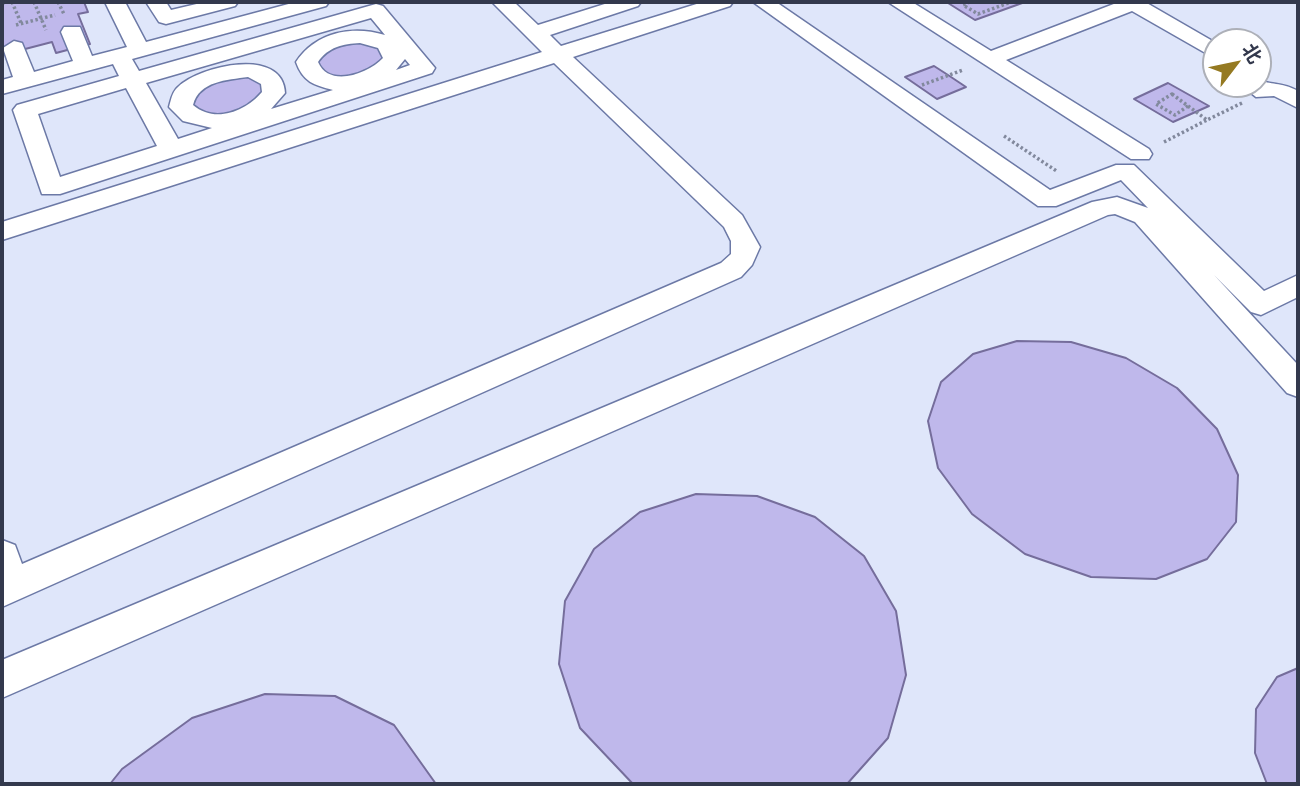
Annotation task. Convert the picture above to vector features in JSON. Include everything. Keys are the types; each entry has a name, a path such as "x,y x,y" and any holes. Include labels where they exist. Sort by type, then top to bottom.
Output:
{"street":[{"path":"115,2 130,53 134,79 172,149"},
{"path":"187,2 160,9 166,18 223,2"},
{"path":"2,87 130,53 272,8 319,2"},
{"path":"4,578 731,270 742,261 748,250 746,239 733,221 502,2"},
{"path":"535,33 637,2"},
{"path":"2,231 723,2"},
{"path":"763,2 1047,201 1125,170 1261,304 1298,285"},
{"path":"898,2 1140,154"},
{"path":"990,59 1133,2 1202,44"},
{"path":"272,8 292,34"},
{"path":"299,107 318,68 330,33 376,10 396,51"},
{"path":"362,37 379,14"},
{"path":"72,32 85,65"},
{"path":"153,116 186,97 221,67 258,44 292,34 330,33 381,40 424,68 369,82 299,107 246,120 172,149 51,188 25,110 134,79 221,67 261,73 273,89 299,107"},
{"path":"17,36 26,81"},
{"path":"258,44 318,68 369,82"},
{"path":"258,44 273,89"},
{"path":"369,82 380,74 396,51"},
{"path":"134,79 186,97 197,119 246,120 273,89 318,68"},
{"path":"1272,88 1298,101"},
{"path":"172,149 211,121"},
{"path":"2,679 1101,208 1117,205 1144,216 1298,385"}],"path":[{"path":"2,4 10,2 21,23 17,36"},
{"path":"34,2 50,38"},
{"path":"970,2 962,5 978,14 1011,2"},
{"path":"21,23 75,10"},
{"path":"17,36 21,23"},
{"path":"897,95 990,59"},
{"path":"1189,104 1175,115 1156,104 1172,94 1189,104 1207,120"},
{"path":"1140,154 1207,120 1241,98"}],"building":[{"path":"2,2 84,2 88,12 78,14 90,44 56,53 52,42 2,55"},
{"path":"1025,2 975,20 948,3"},
{"path":"339,41 384,44 383,68 336,80 311,66"},
{"path":"934,66 966,87 937,99 905,77"},
{"path":"220,75 259,75 270,95 239,115 199,116 187,98"},
{"path":"1168,83 1209,106 1173,122 1134,99"},
{"path":"1017,341 1071,342 1126,358 1177,388 1217,429 1238,475 1236,522 1207,559 1156,579 1091,577 1025,554 972,514 938,468 928,421 941,382 973,354"},
{"path":"696,494 757,496 815,517 864,556 896,611 906,675 888,738 847,784 633,784 580,728 559,664 565,601 594,549 640,512"},
{"path":"1298,668 1298,784 1267,784 1255,753 1256,709 1277,677"},
{"path":"265,694 335,696 394,725 436,784 110,784 122,769 192,718"}]}
